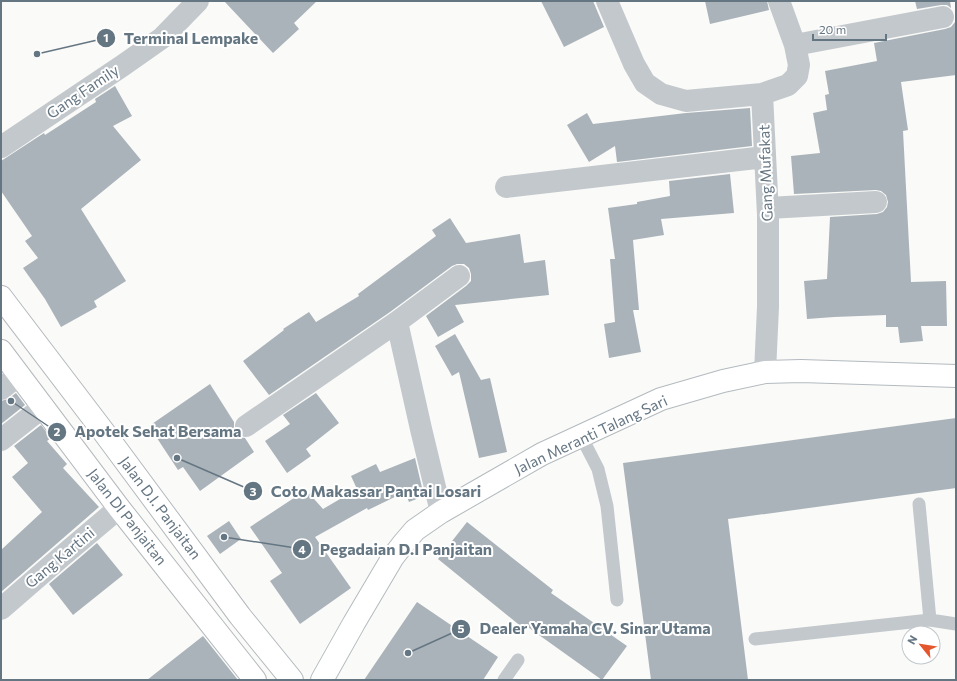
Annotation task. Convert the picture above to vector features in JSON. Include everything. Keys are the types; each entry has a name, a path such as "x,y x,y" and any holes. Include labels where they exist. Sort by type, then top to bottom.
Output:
{"main road":[{"name":"Jalan D.I. Panjaitan","path":"4,308 104,431 240,616 292,680"},
{"name":"Jalan DI Panjaitan","path":"1,351 119,508 255,680"},
{"name":"Jalan Meranti Talang Sari","path":"322,680 393,557 416,530 441,512 542,454 661,399 723,381 765,372 801,371 956,376"}],"street":[{"name":"Gang Family","path":"1,147 162,38 198,1"},
{"path":"607,1 634,64 645,83 661,94 686,101 762,94 788,85 797,76 799,65 795,45 778,1"},
{"path":"795,45 943,17"},
{"name":"Gang Mufakat","path":"762,94 768,208 768,307 765,372"},
{"path":"506,187 765,157"},
{"path":"768,208 876,202"},
{"path":"246,426 397,322 459,276"},
{"path":"397,322 441,512"},
{"path":"1,389 19,375"},
{"path":"1,440 43,407"},
{"name":"Gang Kartini","path":"1,609 119,508"}],"lane":[{"path":"581,436 598,469 607,506 617,600"},
{"path":"919,504 930,620"},
{"path":"755,639 930,620 956,624"},
{"path":"504,680 518,660"}],"building":[{"path":"224,1 317,1 294,23 299,29 273,53"},
{"path":"541,1 593,1 604,27 564,47"},
{"path":"705,1 767,1 769,10 710,24"},
{"path":"915,1 950,1 951,8 947,5 941,5 917,9"},
{"path":"955,22 956,75 901,82 908,130 903,131 911,282 946,281 947,326 921,326 923,341 900,343 898,327 886,327 886,315 807,319 804,281 827,279 830,217 877,214 883,212 887,207 888,202 886,195 881,191 876,190 794,194 791,156 820,153 813,113 827,110 825,95 829,94 825,71 877,61 874,43 945,29 951,27"},
{"path":"115,86 132,116 113,126 141,160 81,209 126,281 94,301 97,307 61,327 45,299 23,268 38,258 25,241 32,236 1,191 1,161 96,102 95,99"},
{"path":"750,108 752,146 617,162 615,146 589,162 567,125 587,113 593,124 686,113"},
{"path":"730,174 734,213 661,219 664,235 633,240 639,310 633,310 641,352 609,358 604,324 615,322 610,259 615,259 608,208 637,204 637,202 670,196 669,181"},
{"path":"450,218 466,243 520,234 524,263 545,260 549,295 455,305 464,322 438,337 426,316 471,281 469,268 464,264 457,264 452,266 390,312 269,395 243,361 284,330 283,329 309,312 316,322 359,296 358,294 436,236 432,230"},
{"path":"455,334 481,380 490,378 507,452 479,458 459,372 452,376 435,346"},
{"path":"210,384 234,422 236,433 240,437 245,438 254,452 200,491 183,467 178,470 149,426"},
{"path":"16,393 25,405 1,424 1,401 8,399"},
{"path":"316,393 339,423 306,449 311,456 287,473 265,441 290,424 283,415"},
{"path":"956,418 956,488 728,519 748,680 651,680 623,463"},
{"path":"41,425 51,438 47,441 67,464 63,468 99,507 1,592 1,550 42,512 12,477 28,463 14,446"},
{"path":"415,458 424,496 409,502 405,492 368,510 367,508 315,537 351,588 300,624 270,581 282,573 250,527 306,490 323,509 357,489 351,476 376,464 380,472"},
{"path":"229,521 241,539 220,554 207,536"},
{"path":"467,522 553,590 551,593 627,646 602,680 525,625 523,628 438,559"},
{"path":"97,543 123,575 73,615 49,584"},
{"path":"417,602 498,657 483,680 364,680"},
{"path":"203,636 238,680 147,680"}],"place":[{"name":"Terminal Lempake","path":"37,54"},
{"name":"Apotek Sehat Bersama","path":"11,401"},
{"name":"Coto Makassar Pantai Losari","path":"177,458"},
{"name":"Pegadaian D.I Panjaitan","path":"224,537"},
{"name":"Dealer Yamaha CV. Sinar Utama","path":"408,653"}]}
